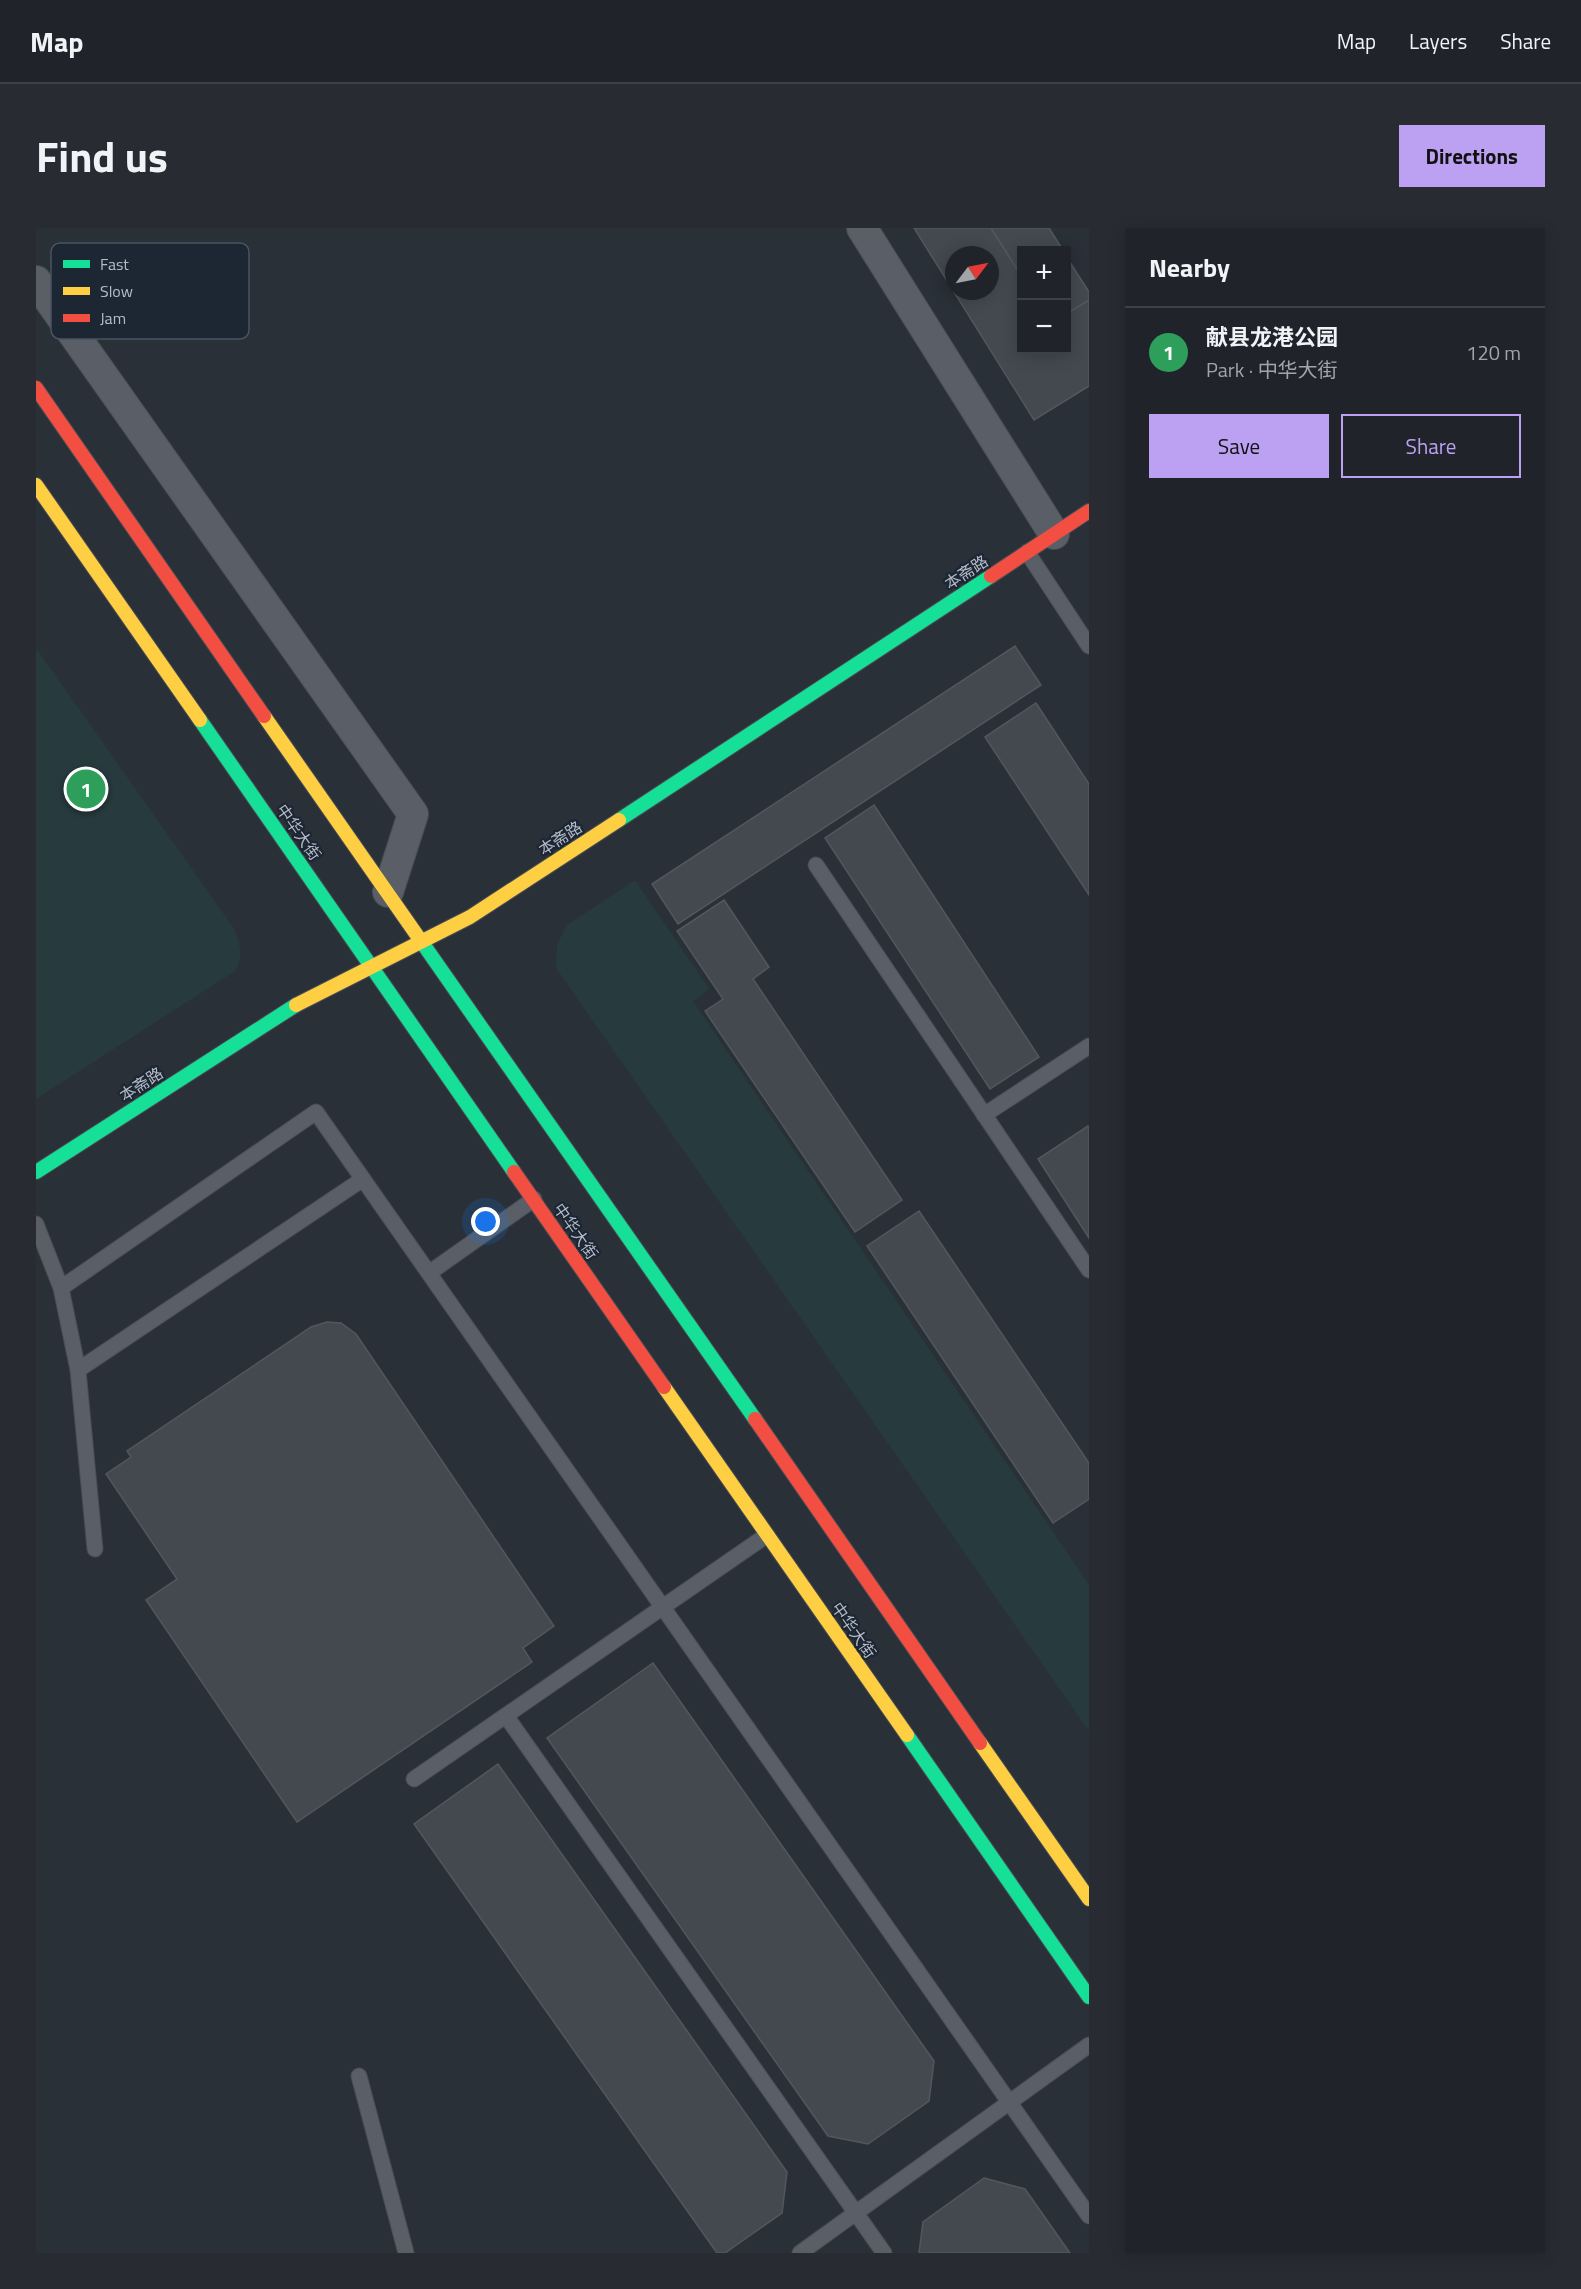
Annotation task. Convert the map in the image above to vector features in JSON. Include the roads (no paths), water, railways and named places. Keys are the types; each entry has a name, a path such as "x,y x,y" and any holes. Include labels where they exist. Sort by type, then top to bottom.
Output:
{"main road":[{"path":"36,388 1089,1899"},
{"name":"中华大街","path":"36,485 1089,1997"},
{"name":"本斋路","path":"36,1172 287,1010 480,910 1089,511"}],"street":[{"path":"862,228 1054,534"},
{"path":"36,281 51,302"},
{"path":"77,339 413,814 388,892"}],"lane":[{"path":"1027,552 1089,646"},
{"path":"816,865 1089,1270"},
{"path":"984,1115 1089,1046"},
{"path":"62,1288 315,1112 1089,2216"},
{"path":"78,1370 363,1179"},
{"path":"429,1273 534,1199"},
{"path":"36,1224 62,1288 78,1370 95,1549"},
{"path":"414,1779 767,1535"},
{"path":"506,1716 884,2253"},
{"path":"800,2253 1089,2045"},
{"path":"359,2076 406,2253"}],"place":[{"name":"献县龙港公园","path":"86,789"}]}
